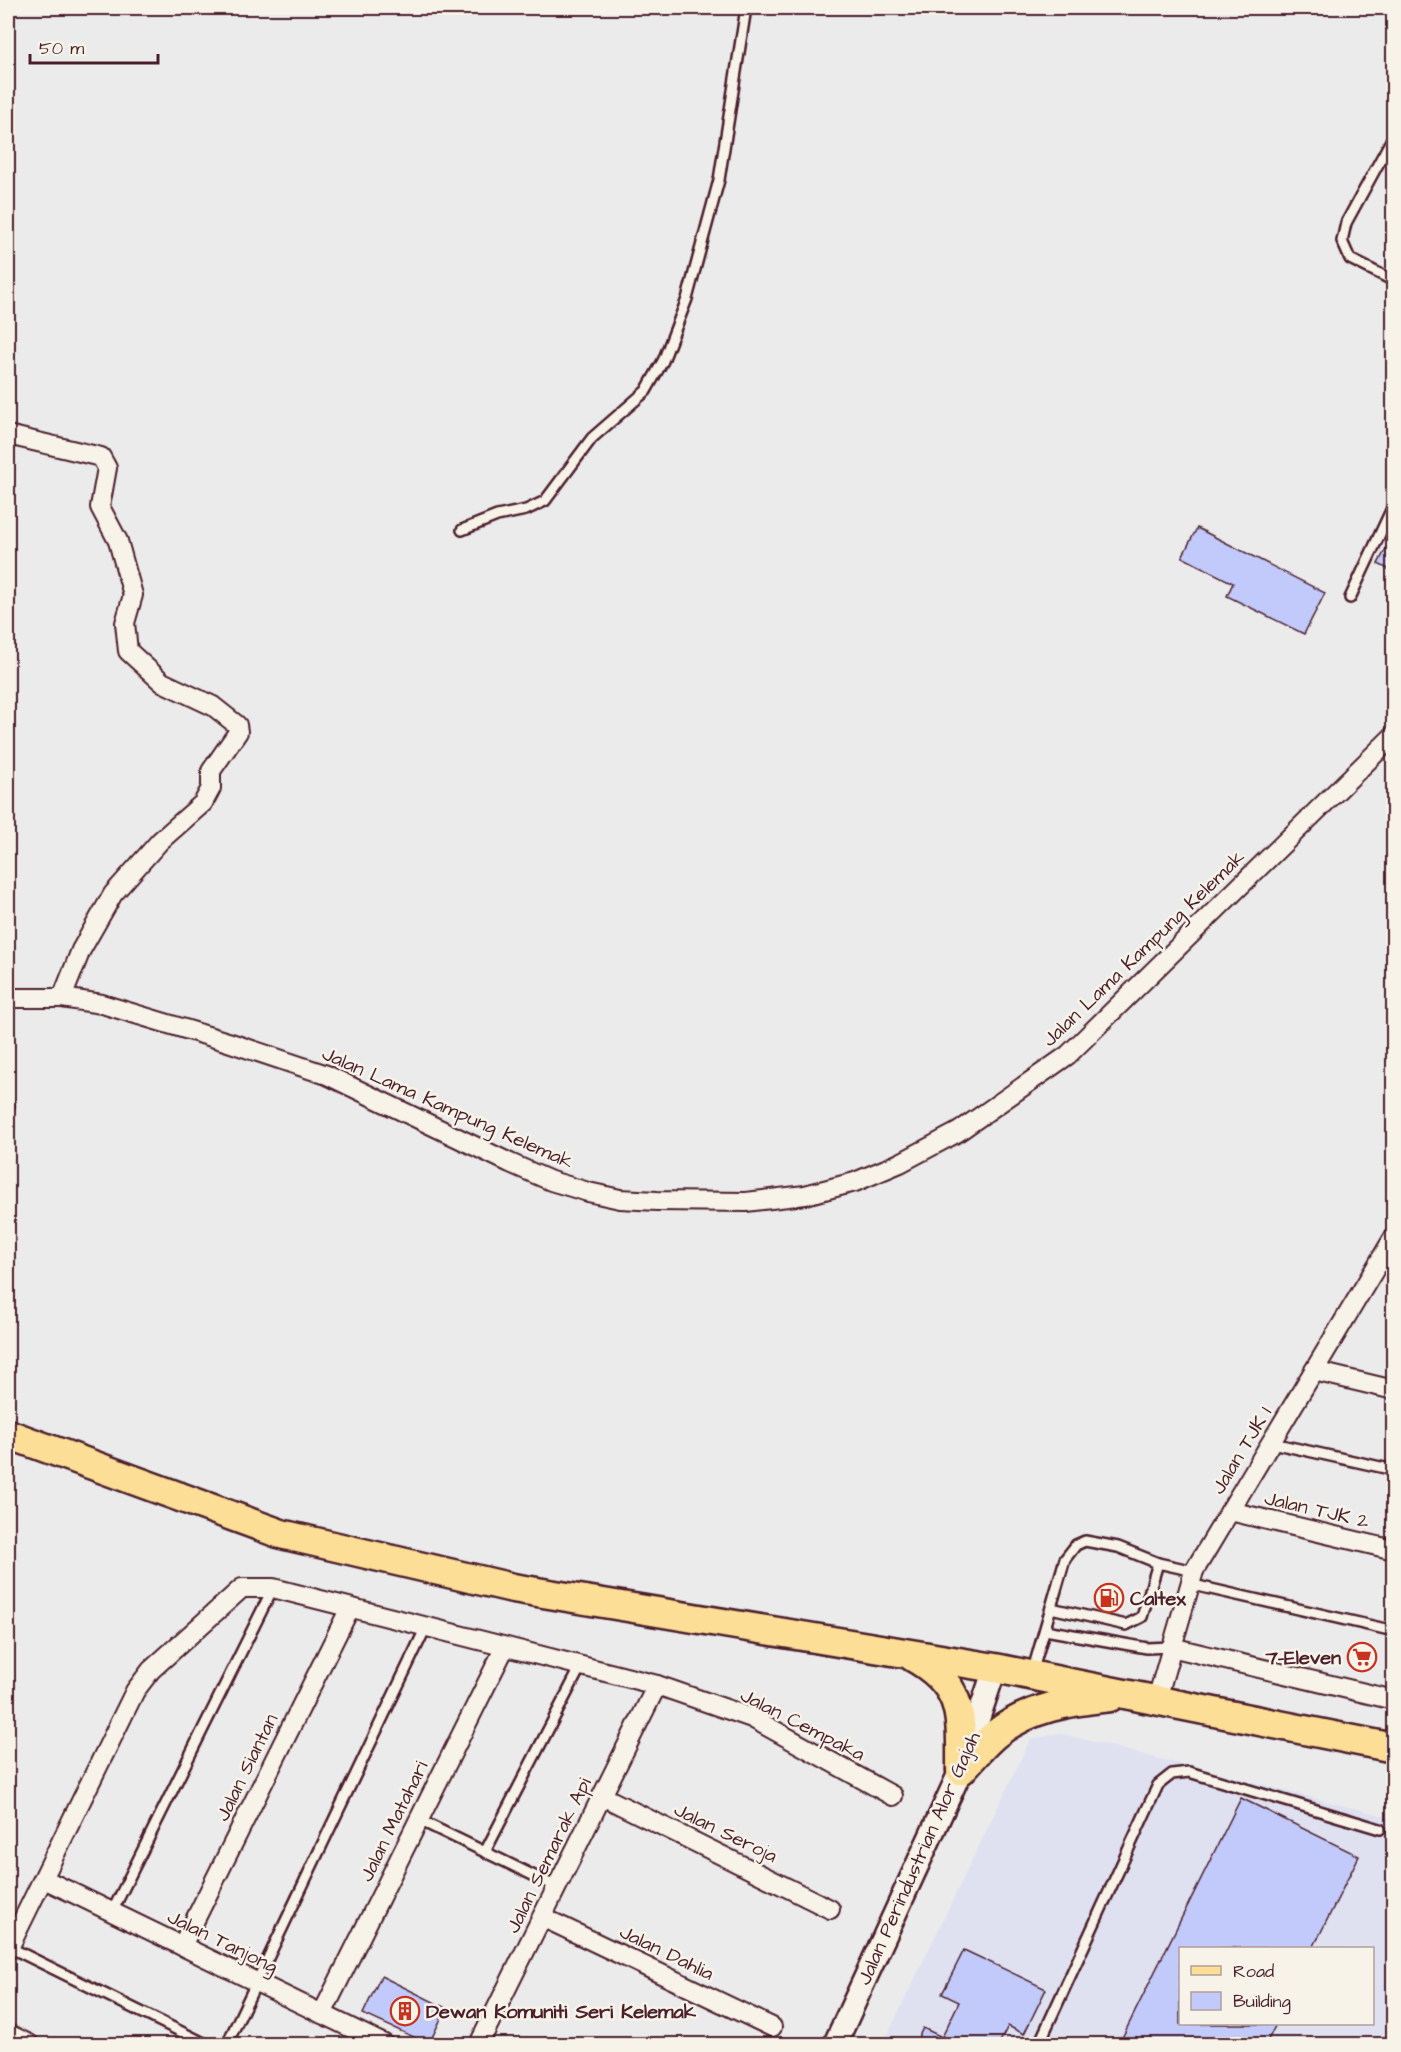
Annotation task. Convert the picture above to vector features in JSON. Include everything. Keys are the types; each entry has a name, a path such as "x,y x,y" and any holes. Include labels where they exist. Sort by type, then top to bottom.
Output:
{"main road":[{"path":"8,1434 281,1534 513,1588 995,1668 1394,1748"},
{"path":"905,1653 942,1676 954,1695 960,1731 961,1770"},
{"path":"961,1770 996,1734 1035,1711 1092,1699 1145,1697"}],"street":[{"path":"8,435 101,457 107,468 100,507 118,541 133,595 125,624 128,651 162,682 213,706 237,725 238,732 211,771 211,788 203,803 160,841 114,894 81,950 62,998"},
{"name":"Jalan Lama Kampung Kelemak","path":"8,998 62,998 102,1004 327,1075 510,1163 551,1181 588,1192 620,1199 746,1202 805,1195 855,1182 900,1163 958,1132 1068,1055 1394,735"},
{"name":"Jalan TJK 1","path":"1145,1697 1171,1647 1191,1578 1394,1237"},
{"path":"1314,1371 1394,1390"},
{"name":"Jalan TJK 2","path":"1230,1511 1394,1550"},
{"name":"Jalan Cempaka","path":"8,1949 135,1691 151,1670 242,1588 273,1588 657,1685 752,1718 893,1796"},
{"name":"Jalan Siantan","path":"182,1946 350,1608"},
{"name":"Jalan Matahari","path":"322,2014 505,1647"},
{"path":"1171,1647 1394,1700"},
{"name":"Jalan Perindustrian Alor Gajah","path":"835,2044 961,1770 995,1668"},
{"name":"Jalan Semarak Api","path":"479,2044 657,1685"},
{"name":"Jalan Seroja","path":"602,1796 830,1909"},
{"name":"Jalan Tanjong","path":"44,1879 384,2044"},
{"name":"Jalan Dahlia","path":"542,1917 772,2027"},
{"path":"8,2034 29,2044"}],"lane":[{"path":"462,530 497,516 526,510 545,501 592,438 646,391 663,361 687,298 719,180 746,8"},
{"path":"1394,135 1346,223 1341,242 1350,260 1394,281"},
{"path":"1350,598 1394,504"},
{"path":"1272,1443 1394,1470"},
{"path":"1032,1675 1065,1559 1076,1545 1084,1541 1118,1547 1191,1578 1394,1632"},
{"path":"1051,1608 1126,1625 1142,1617 1158,1563"},
{"path":"112,1912 273,1588"},
{"path":"227,2044 426,1627"},
{"path":"1045,1629 1147,1648 1171,1647"},
{"path":"485,1852 581,1666"},
{"path":"1039,2044 1158,1785 1172,1774 1189,1772 1380,1829"},
{"path":"419,1820 557,1887"},
{"path":"8,1949 206,2044"}],"shaded area":[{"path":"1059,1733 1393,1818 1393,2044 883,2044 1030,1740"}],"building":[{"path":"1197,528 1325,593 1304,634 1227,596 1233,583 1182,557"},
{"path":"1394,533 1394,572 1378,564"},
{"path":"1241,1798 1359,1856 1314,1947 1179,1947 1179,2025 1276,2025 1266,2044 1119,2044"},
{"path":"964,1950 1046,1989 1024,2034 1008,2026 999,2044 915,2044 923,2028 942,2037 959,2002 942,1994"},
{"name":"Dewan Komuniti Seri Kelemak","path":"381,1976 446,2008 429,2044 363,2014"}],"place":[{"name":"Caltex","path":"1109,1598"},
{"name":"7-Eleven","path":"1362,1657"},
{"name":"Dewan Komuniti Seri Kelemak","path":"405,2011"}]}
